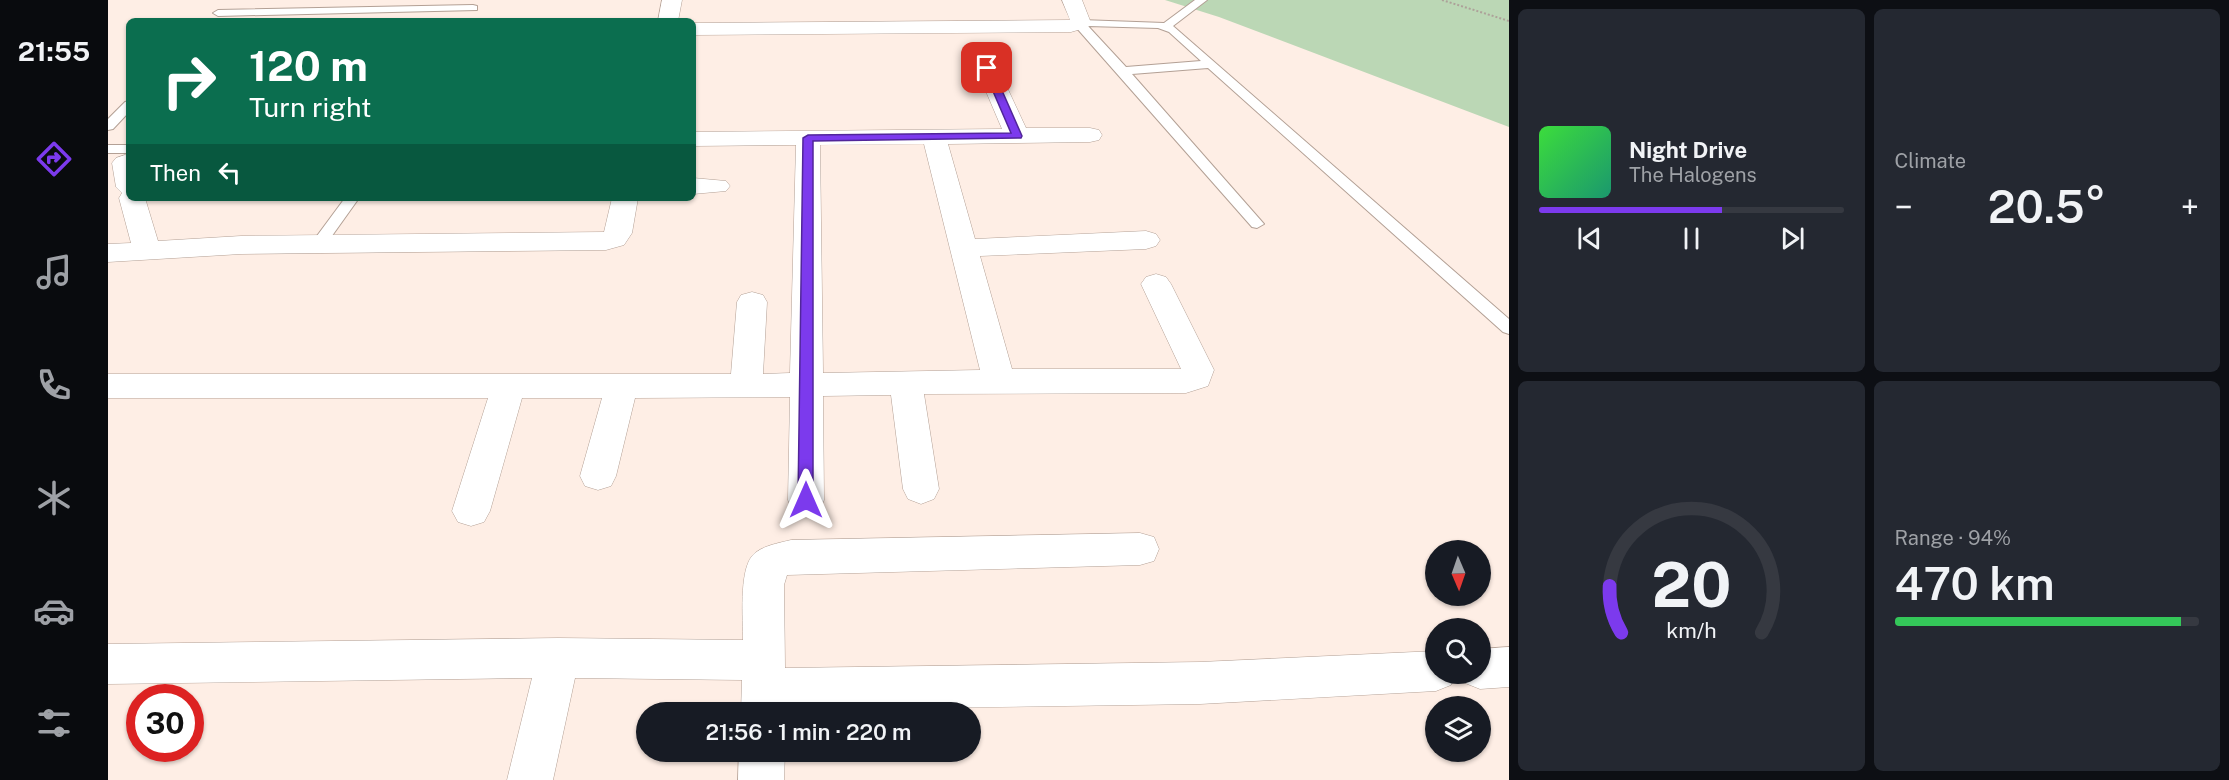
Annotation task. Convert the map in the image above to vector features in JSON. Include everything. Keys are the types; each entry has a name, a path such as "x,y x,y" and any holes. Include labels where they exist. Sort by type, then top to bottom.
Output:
{"street":[{"path":"669,18 672,0"},
{"path":"696,29 1080,24 1072,0"},
{"path":"987,68 1017,136"},
{"path":"696,139 1090,135"},
{"path":"934,137 999,381"},
{"path":"806,500 808,138"},
{"path":"133,201 147,251"},
{"path":"108,253 319,244 606,241 614,239 618,233 624,201"},
{"path":"963,248 1146,240"},
{"path":"108,386 746,386 906,382 1186,381 1196,378 1198,370 1156,284"},
{"path":"746,386 752,302"},
{"path":"906,382 921,489"},
{"path":"471,511 509,385"},
{"path":"598,476 622,385"},
{"path":"763,687 764,585 766,568 776,561 791,557 1140,549"},
{"path":"530,780 558,658"},
{"path":"108,664 558,658 763,687 1200,684 1425,672"},
{"path":"1491,669 1509,668"},
{"path":"761,780 762,762"}],"lane":[{"path":"214,17 230,0"},
{"path":"332,18 345,0"},
{"path":"1080,24 1167,26 1202,0"},
{"path":"214,17 476,4"},
{"path":"468,18 476,4"},
{"path":"1080,24 1257,224"},
{"path":"1167,26 1509,328"},
{"path":"1121,71 1211,64"},
{"path":"108,126 126,108"},
{"path":"319,244 350,201"}],"path":[{"path":"1442,0 1509,21"}],"green space":[{"path":"1165,0 1509,0 1509,127 1219,17"}],"route":[{"path":"806,500 808,138 1017,136 987,68"}]}
